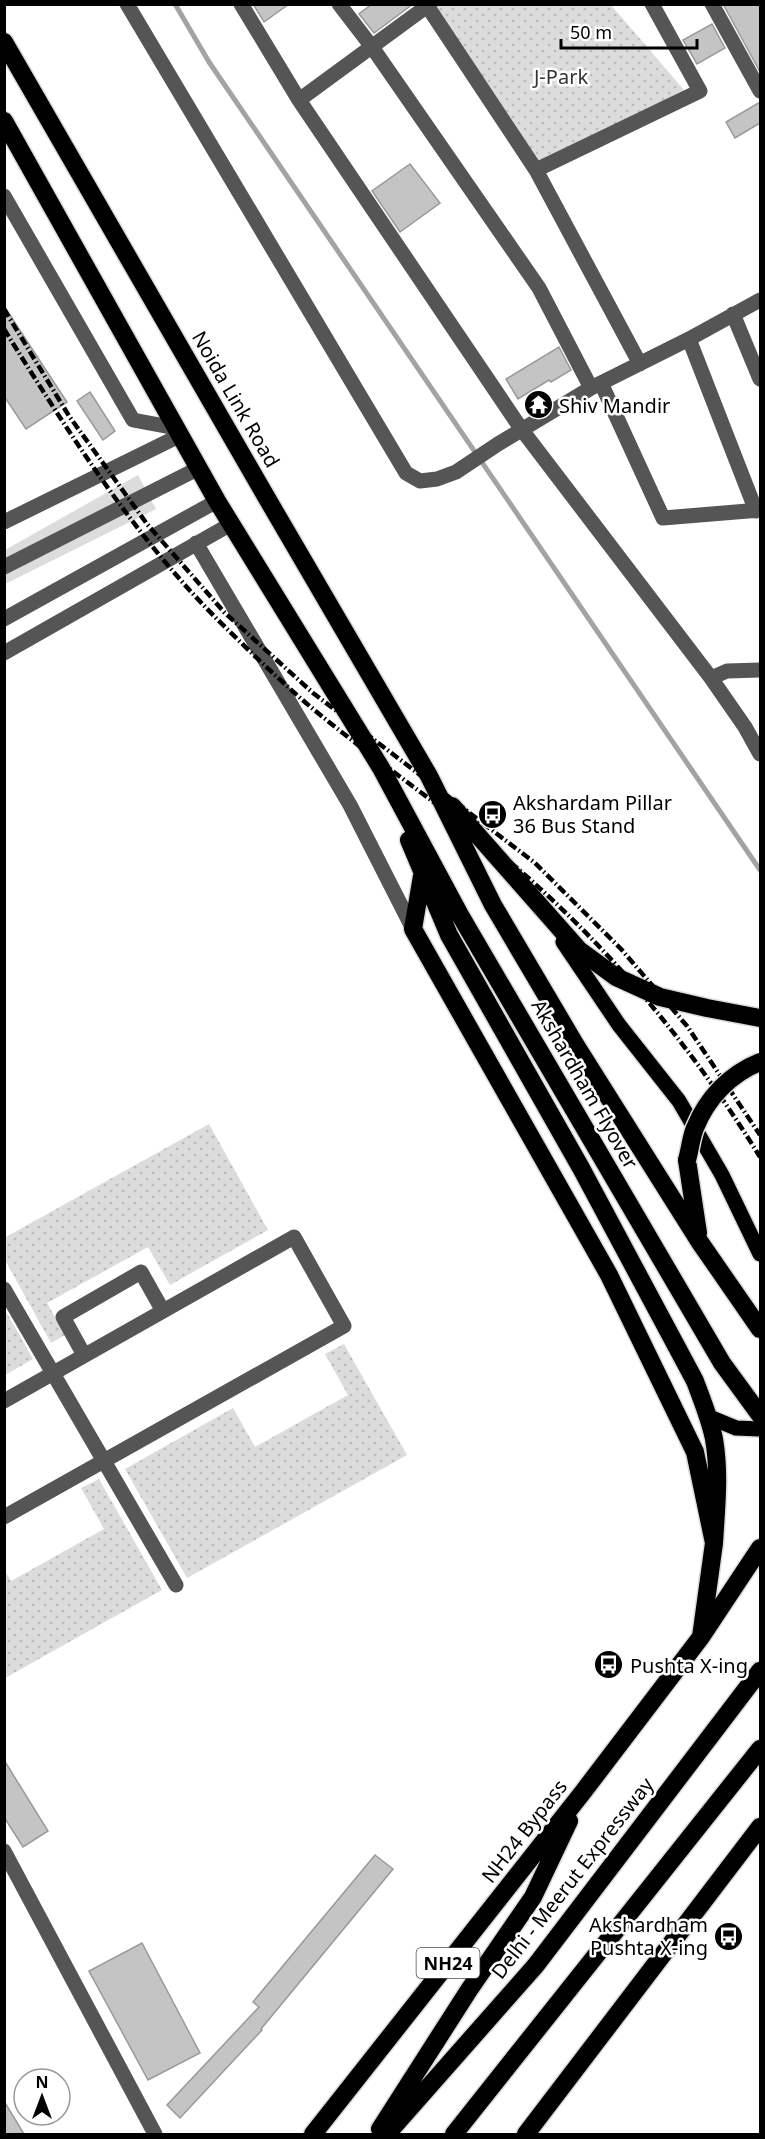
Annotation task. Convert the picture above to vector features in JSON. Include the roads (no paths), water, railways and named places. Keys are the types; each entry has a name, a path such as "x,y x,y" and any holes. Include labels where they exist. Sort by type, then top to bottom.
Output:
{"highway":[{"name":"Noida Link Road","path":"5,43 429,776"},
{"path":"4,121 217,501 381,768 422,876 449,935 580,1168 694,1381 714,1440 717,1485 714,1543 702,1637"},
{"name":"Akshardham Flyover","path":"381,768 460,915 722,1363 760,1415"},
{"path":"429,776 461,817 579,950 616,977 660,996 760,1018"},
{"name":"Akshardham Flyover","path":"429,776 493,905 575,1044 699,1241 760,1329"},
{"path":"422,876 413,929 609,1275 695,1452 714,1543"},
{"path":"699,1241 687,1160 694,1129 709,1101 730,1078 760,1062"},
{"name":"NH24 Bypass","path":"313,2134 583,1792 702,1637 760,1548"},
{"name":"Delhi - Meerut Expressway","path":"387,2134 536,1965 760,1671"},
{"path":"454,2134 760,1749"},
{"path":"377,2134 469,1990 533,1897 583,1792"},
{"path":"526,2134 758,1832"}],"main road":[{"path":"536,902 619,1025 679,1101 722,1175 760,1254"},
{"path":"707,1416 736,1428 760,1429"}],"street":[{"path":"127,4 406,472 420,481 437,479 456,472 498,444 596,386 760,300"},
{"path":"241,4 299,100 522,430 711,678 753,728 760,754"},
{"path":"339,4 372,47 539,288 596,386 663,518 758,510 689,339"},
{"path":"536,171 700,91 652,4"},
{"path":"712,4 760,91"},
{"path":"299,100 428,5 536,171 640,364"},
{"path":"4,196 133,420 178,431"},
{"path":"733,314 760,379"},
{"path":"4,522 178,431"},
{"path":"4,567 199,468"},
{"path":"4,619 217,501"},
{"path":"4,653 231,524"},
{"path":"196,543 350,805 413,929"},
{"path":"711,678 727,671 760,670"},
{"path":"4,1401 294,1237 344,1326 4,1518"},
{"path":"84,1355 63,1317 141,1272 163,1311"},
{"path":"4,1289 177,1585"},
{"path":"4,1851 155,2134"}],"waterway":[{"path":"175,4 209,62 760,870"}],"railway":[{"path":"4,309 69,416 147,524 224,612 313,693 535,863 621,949 687,1026 760,1135"},
{"path":"4,329 102,479 155,550 184,584 237,639 306,703 498,853 559,906 623,972 682,1043 760,1157"}],"place":[{"name":"Shiv Mandir","path":"538,405"},
{"name":"Akshardam Pillar 36 Bus Stand","path":"492,814"},
{"name":"Pushta X-ing","path":"609,1665"},
{"name":"Akshardham Pushta X-ing","path":"729,1936"}],"park label":[{"name":"J-Park","path":"561,76"}]}
